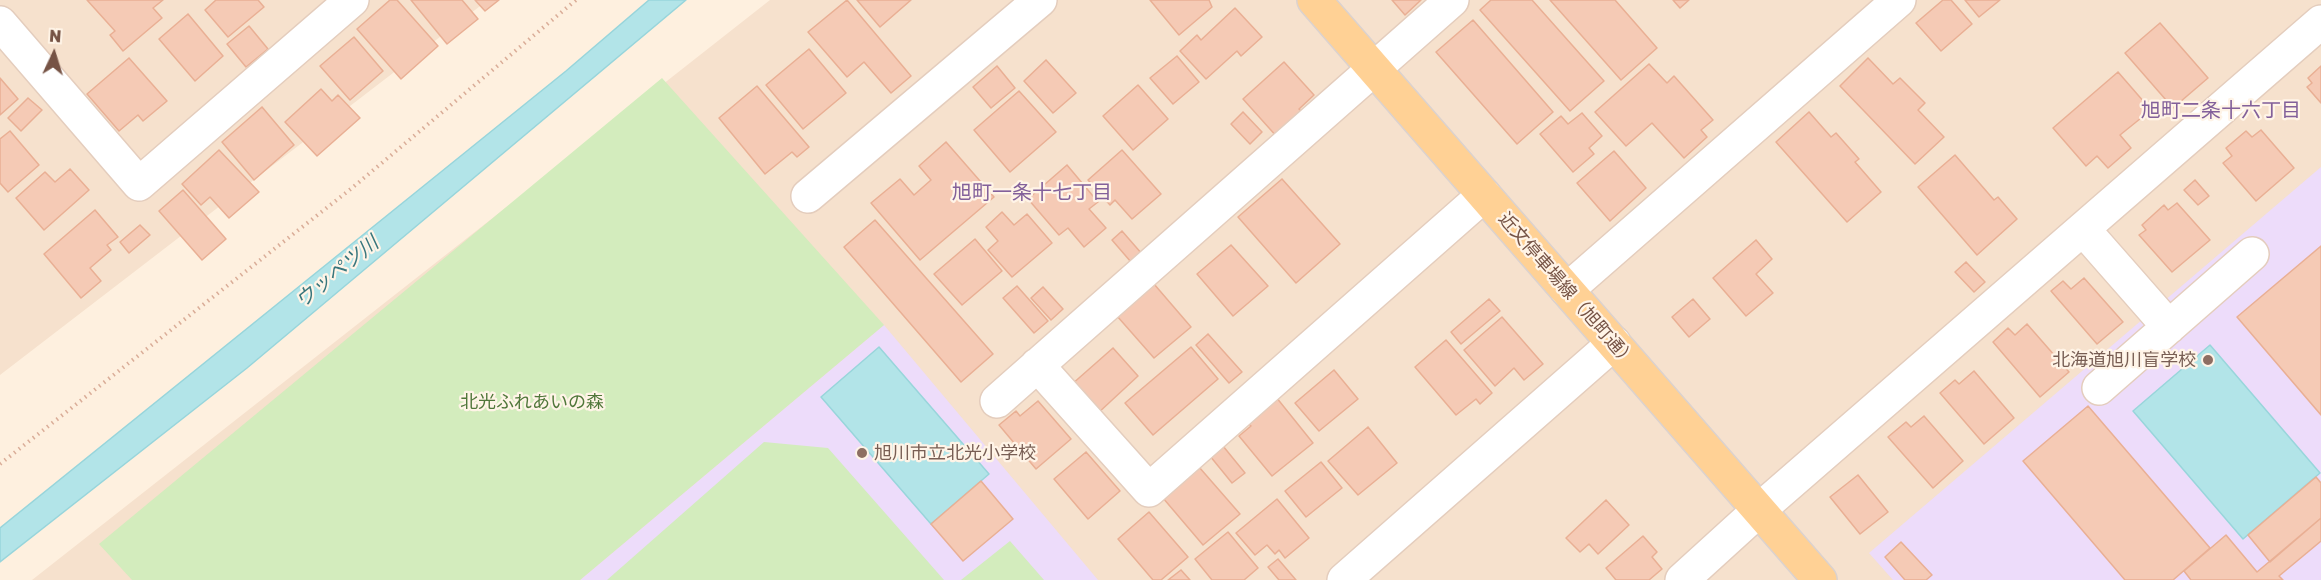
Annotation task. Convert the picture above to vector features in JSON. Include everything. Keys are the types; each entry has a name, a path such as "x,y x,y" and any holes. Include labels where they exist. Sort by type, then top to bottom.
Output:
{"main road":[{"name":"近文停車場線（旭町通）","path":"1314,0 1820,580"}],"street":[{"path":"0,10 11,0"},
{"path":"0,23 139,184 352,0"},
{"path":"808,196 1040,0"},
{"path":"997,401 1452,0"},
{"path":"1567,290 1899,0"},
{"path":"1682,580 1759,510 2321,22"},
{"path":"1037,365 1149,490 1484,195"},
{"path":"2083,229 2169,327"},
{"path":"2099,388 2252,254"},
{"path":"1344,580 1614,343"}],"path":[{"path":"0,464 352,188 576,0"}],"shaded area":[{"path":"0,0 488,0 0,375"},
{"path":"770,0 2321,0 2321,580 32,580"},
{"name":"北海道旭川盲学校","path":"2321,167 2321,580 1893,580 1869,553"},
{"name":"旭川市立北光小学校","path":"884,325 1098,580 580,580"}],"green space":[{"name":"北光ふれあいの森","path":"662,78 884,325 580,580 132,580 99,544"},
{"path":"764,442 828,448 944,580 607,580"},
{"path":"1010,541 1044,580 961,580"}],"water":[{"name":"ウッペツ川","path":"649,0 686,0 247,368 0,562 0,528 566,71"},
{"path":"2210,345 2320,473 2243,539 2133,411"},
{"path":"879,347 989,474 931,524 821,397"}],"building":[{"path":"87,0 163,0 153,8 162,18 123,51 110,35 115,31"},
{"path":"216,0 258,0 264,7 228,37 205,10"},
{"path":"390,0 397,0 438,46 401,79 357,29"},
{"path":"411,0 462,0 478,19 447,44"},
{"path":"475,0 499,0 485,11"},
{"path":"847,0 911,76 891,93 864,62 847,77 808,32"},
{"path":"857,0 911,0 880,27"},
{"path":"1150,0 1209,0 1212,7 1179,35"},
{"path":"1392,0 1421,0 1405,15"},
{"path":"1491,0 1532,0 1604,81 1570,111 1480,10"},
{"path":"1550,0 1615,0 1657,48 1621,80"},
{"path":"1673,0 1689,0 1680,8"},
{"path":"1943,0 1951,0 1972,24 1941,51 1916,23"},
{"path":"1965,0 2000,0 1979,17"},
{"path":"1235,8 1262,37 1241,56 1237,51 1206,79 1180,51 1197,35 1201,40"},
{"path":"188,14 223,56 195,81 159,39"},
{"path":"1473,20 1553,112 1517,144 1436,52"},
{"path":"2160,23 2208,78 2173,108 2125,53"},
{"path":"249,26 268,49 246,67 227,44"},
{"path":"354,37 383,71 350,100 320,66"},
{"path":"809,49 846,93 803,129 766,85"},
{"path":"1177,56 1199,82 1173,104 1150,78"},
{"path":"129,58 167,101 143,121 138,115 119,131 87,94"},
{"path":"1868,58 1893,84 1900,78 1925,103 1918,110 1944,137 1915,164 1840,86"},
{"path":"1046,60 1076,93 1053,113 1024,81"},
{"path":"1284,62 1314,95 1299,109 1304,114 1278,138 1243,99"},
{"path":"1649,64 1667,83 1674,76 1713,120 1701,130 1707,137 1684,158 1652,123 1626,146 1595,112"},
{"path":"997,66 1015,88 991,108 973,87"},
{"path":"2321,66 2321,103 2307,87 2312,83 2308,78"},
{"path":"2118,72 2151,110 2120,135 2131,148 2108,168 2097,156 2086,166 2053,128"},
{"path":"0,78 18,99 0,115"},
{"path":"1138,85 1168,119 1133,150 1103,116"},
{"path":"757,86 809,147 797,157 792,152 765,174 719,118"},
{"path":"321,89 332,101 338,95 360,118 317,156 285,122"},
{"path":"1019,91 1056,132 1010,172 974,130"},
{"path":"28,98 42,110 21,131 8,118"},
{"path":"262,107 294,145 254,180 222,142"},
{"path":"1243,112 1262,132 1250,144 1231,124"},
{"path":"1809,112 1831,137 1836,133 1859,159 1855,162 1881,192 1847,222 1776,142"},
{"path":"1582,113 1602,136 1589,148 1594,154 1573,172 1540,134 1561,116 1568,124"},
{"path":"2261,130 2294,168 2256,201 2223,163 2232,156 2226,148 2246,131 2252,137"},
{"path":"10,131 39,165 8,192 0,183 0,139"},
{"path":"946,142 994,197 920,260 871,203 900,179 914,195 931,180 919,166"},
{"path":"219,150 259,192 229,218 210,197 201,205 182,184"},
{"path":"1122,150 1161,194 1132,219 1115,200 1110,205 1088,180"},
{"path":"1614,151 1646,188 1610,221 1577,183"},
{"path":"1955,155 1994,200 1998,197 2017,219 1977,255 1918,187"},
{"path":"1067,165 1098,202 1089,209 1106,228 1084,247 1068,228 1059,235 1028,199"},
{"path":"70,169 89,190 44,230 16,198 45,172 55,182"},
{"path":"1282,179 1340,244 1296,283 1238,217"},
{"path":"2195,180 2209,196 2198,205 2184,190"},
{"path":"183,190 226,239 202,260 159,211"},
{"path":"2177,203 2210,240 2172,272 2139,235 2146,230 2142,225 2164,205 2168,210"},
{"path":"95,210 118,237 107,245 111,250 90,268 101,281 81,298 44,254"},
{"path":"1002,212 1014,225 1027,214 1052,243 1012,277 988,250 998,241 986,227"},
{"path":"875,220 993,354 961,382 844,247"},
{"path":"140,225 150,235 129,253 120,242"},
{"path":"1122,231 1142,254 1131,262 1112,240"},
{"path":"975,239 1002,271 962,305 934,274"},
{"path":"1756,240 1772,259 1756,274 1773,293 1746,316 1713,278"},
{"path":"1231,245 1268,286 1233,316 1197,274"},
{"path":"2321,246 2321,415 2237,317"},
{"path":"1966,262 1985,282 1974,292 1955,272"},
{"path":"2084,278 2123,322 2097,344 2051,291 2063,281 2071,289"},
{"path":"1154,284 1191,327 1154,358 1117,316"},
{"path":"1017,286 1048,321 1034,333 1003,298"},
{"path":"1043,287 1063,309 1051,320 1031,298"},
{"path":"1489,299 1500,311 1461,344 1451,332"},
{"path":"1693,299 1710,319 1689,337 1672,317"},
{"path":"1502,317 1543,364 1524,380 1514,368 1495,386 1464,350"},
{"path":"2027,324 2069,372 2040,397 1993,342 2008,328 2015,335"},
{"path":"1208,334 1242,372 1229,383 1196,345"},
{"path":"1446,340 1492,393 1480,404 1476,399 1456,415 1415,367"},
{"path":"1191,347 1218,379 1153,435 1125,403"},
{"path":"1113,348 1138,376 1097,414 1071,385"},
{"path":"1334,370 1358,399 1319,431 1295,403"},
{"path":"1974,371 2014,418 1984,444 1940,393 1955,380 1959,384"},
{"path":"1276,397 1313,443 1272,476 1239,436 1251,426 1246,421"},
{"path":"1038,401 1071,439 1036,469 999,425 1016,411 1020,416"},
{"path":"2088,406 2210,548 2173,580 2125,580 2023,461"},
{"path":"1924,416 1963,461 1933,488 1888,437 1906,422 1911,427"},
{"path":"1368,427 1397,463 1358,495 1328,461"},
{"path":"1223,446 1245,473 1232,483 1210,456"},
{"path":"1086,452 1120,491 1088,519 1054,479"},
{"path":"1321,462 1342,488 1306,517 1285,491"},
{"path":"1199,467 1240,514 1203,545 1163,498"},
{"path":"1858,475 1888,512 1860,534 1830,497"},
{"path":"2316,477 2321,483 2321,518 2270,562 2248,535"},
{"path":"981,481 1013,519 963,561 931,524"},
{"path":"1277,499 1309,538 1285,558 1279,550 1275,554 1267,545 1255,555 1236,533"},
{"path":"1606,500 1629,525 1598,554 1589,544 1580,552 1566,538"},
{"path":"1149,512 1188,557 1161,580 1153,580 1118,539"},
{"path":"2321,518 2321,541 2279,576 2283,580 2191,580 2184,571 2226,535 2257,572"},
{"path":"1228,532 1258,568 1244,580 1212,580 1195,559"},
{"path":"1643,536 1657,552 1652,557 1662,569 1649,580 1616,580 1606,568"},
{"path":"1901,542 1932,575 1926,580 1905,580 1885,557"},
{"path":"1278,559 1296,580 1279,580 1268,567"},
{"path":"1181,570 1190,580 1168,580"}],"place":[{"name":"北海道旭川盲学校","path":"2208,360"},
{"name":"旭川市立北光小学校","path":"862,453"}],"district":[{"name":"旭町二条十六丁目","path":"2221,111"},
{"name":"旭町一条十七丁目","path":"1032,193"}]}
